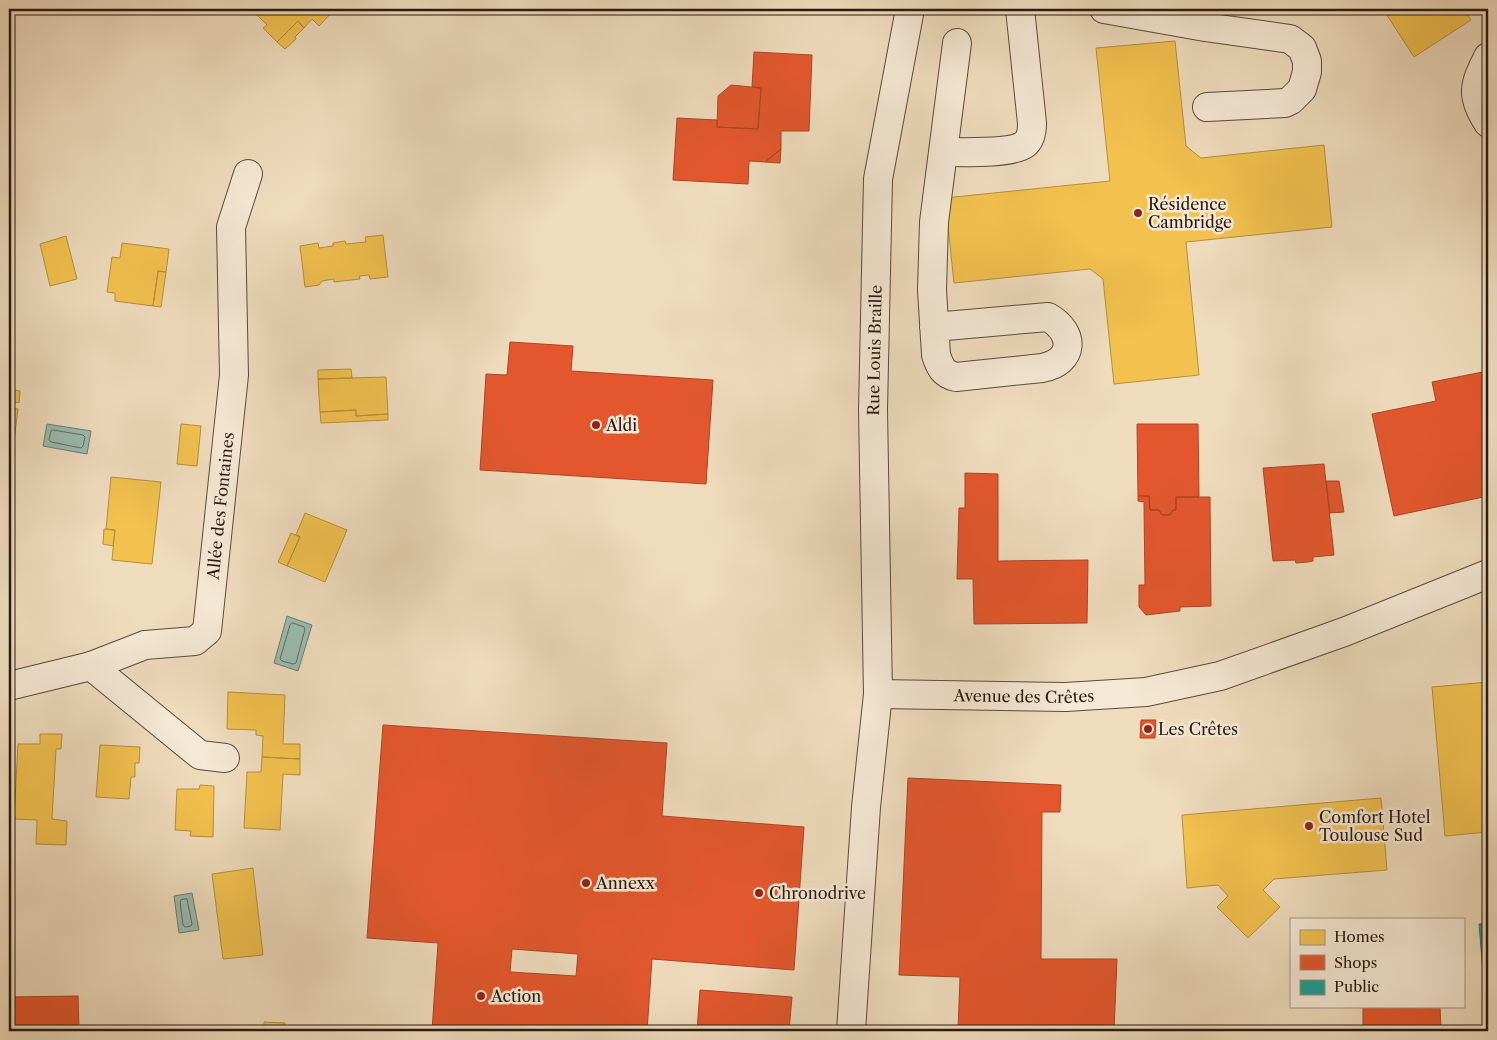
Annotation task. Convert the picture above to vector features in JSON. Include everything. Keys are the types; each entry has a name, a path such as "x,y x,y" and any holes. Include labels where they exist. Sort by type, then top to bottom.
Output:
{"street":[{"name":"Rue Louis Braille","path":"878,694 873,410 878,179 910,9"},
{"path":"944,152 1013,149 1025,144 1030,137 1032,123 1020,9"},
{"path":"1104,9 1205,27 1290,38 1302,48 1307,61 1306,82 1292,100 1285,103 1207,108"},
{"path":"934,327 932,290 934,222 957,43"},
{"path":"1488,57 1478,78 1475,92 1488,123"},
{"name":"Allée des Fontaines","path":"9,686 92,666 145,645 195,641 207,631 234,375 231,227 248,174"},
{"name":"Avenue des Crêtes","path":"878,694 1066,697 1146,692 1229,673 1344,632 1488,574"},
{"path":"92,666 200,755 225,758"},
{"path":"852,1031 866,807 878,694"}],"water":[{"path":"47,424 91,431 87,454 43,446"},
{"path":"287,616 312,625 298,671 274,663"},
{"path":"192,893 199,930 179,933 174,896"}],"building: Homes":[{"path":"256,9 335,9 319,26 312,19 304,28 298,21 277,42 263,28 267,25 253,11"},
{"path":"1383,9 1464,9 1471,20 1414,57"},
{"path":"298,21 304,28 285,49 277,42"},
{"name":"Résidence Cambridge","path":"1175,41 1186,146 1201,158 1324,145 1332,227 1186,242 1199,375 1114,384 1103,279 1090,269 954,283 945,198 1110,181 1096,48"},
{"path":"383,235 388,277 370,279 369,275 359,276 360,279 334,282 334,279 322,281 319,285 305,287 300,246 318,243 319,248 333,246 333,243 345,241 346,244 366,242 365,237"},
{"path":"66,236 77,279 50,286 40,244"},
{"path":"122,243 169,249 166,272 158,271 153,306 115,301 115,293 107,292 112,257 120,258"},
{"path":"158,271 166,272 161,307 153,306"},
{"path":"351,369 352,378 318,379 318,370"},
{"path":"386,377 388,414 356,416 356,410 320,412 318,379"},
{"path":"9,389 20,391 19,403 9,401"},
{"path":"9,408 18,409 13,449 9,449"},
{"path":"356,410 356,416 388,414 388,420 321,423 320,412"},
{"path":"181,424 201,426 197,466 177,464"},
{"path":"111,477 161,482 152,564 112,560 115,530 106,529"},
{"path":"305,513 347,530 325,582 287,566 300,537 296,535"},
{"path":"104,529 115,530 113,546 103,544"},
{"path":"291,533 300,537 287,566 278,562"},
{"path":"1488,682 1488,832 1445,836 1432,687"},
{"path":"228,692 285,695 283,744 300,744 300,759 262,757 263,736 256,735 256,730 227,729"},
{"path":"40,734 62,734 61,749 56,749 52,819 67,821 66,845 36,844 37,820 14,819 18,744 40,744"},
{"path":"100,745 140,747 139,763 135,763 135,777 131,777 129,799 96,797"},
{"path":"262,757 300,759 300,775 283,774 280,830 244,828 247,772 261,772"},
{"path":"200,785 214,786 213,837 190,836 191,831 175,830 177,789 199,789"},
{"path":"1381,798 1387,870 1274,879 1263,890 1280,907 1248,938 1217,907 1228,896 1218,885 1187,888 1182,815"},
{"path":"253,868 263,955 223,959 212,874"},
{"path":"264,1022 285,1023 285,1031 264,1031"}],"building: Shops":[{"path":"754,52 812,55 809,131 781,131 781,149 765,162 749,161 748,184 673,180 677,118 717,120 717,127 758,129 761,88 752,87"},
{"path":"731,85 761,88 758,129 717,127 718,96"},
{"path":"781,149 780,163 765,162"},
{"name":"Aldi","path":"510,342 573,346 571,371 713,380 706,484 480,470 486,374 507,375"},
{"path":"1488,371 1488,496 1394,516 1372,414 1436,401 1432,382"},
{"path":"1137,424 1198,424 1199,497 1176,497 1176,510 1173,510 1170,515 1162,515 1159,510 1150,510 1149,496 1138,496"},
{"path":"1324,464 1334,555 1313,557 1313,561 1308,562 1296,563 1295,560 1273,561 1263,468"},
{"path":"965,473 998,474 998,561 1088,560 1087,623 974,624 973,579 957,579 959,508 965,508"},
{"path":"1326,481 1339,481 1344,512 1330,513"},
{"path":"1138,496 1149,496 1150,510 1159,510 1162,515 1170,515 1173,510 1176,510 1176,497 1210,497 1211,606 1180,607 1180,611 1146,615 1139,607 1139,585 1145,585 1144,502 1138,501"},
{"name":"Les Crêtes","path":"1141,720 1156,720 1155,738 1140,738"},
{"name":"Annexx","path":"383,725 667,743 662,816 804,827 794,970 652,959 647,1031 432,1031 438,943 367,938","holes":["512,949 578,954 576,976 510,972"]},
{"path":"908,778 1061,785 1060,812 1042,812 1041,959 1117,959 1114,1031 958,1031 960,977 899,975"},
{"path":"700,990 792,997 789,1031 697,1031"},
{"path":"78,996 79,1031 9,1031 9,997"},
{"path":"1363,1008 1440,1008 1441,1031 1363,1031"}],"building: Public":[{"path":"1488,923 1488,1031 1479,924"}],"place":[{"name":"Résidence Cambridge","path":"1138,213"},
{"name":"Aldi","path":"596,425"},
{"name":"Les Crêtes","path":"1148,729"},
{"name":"Comfort Hotel Toulouse Sud","path":"1309,826"},
{"name":"Annexx","path":"586,883"},
{"name":"Chronodrive","path":"759,893"},
{"name":"Action","path":"481,996"}]}
